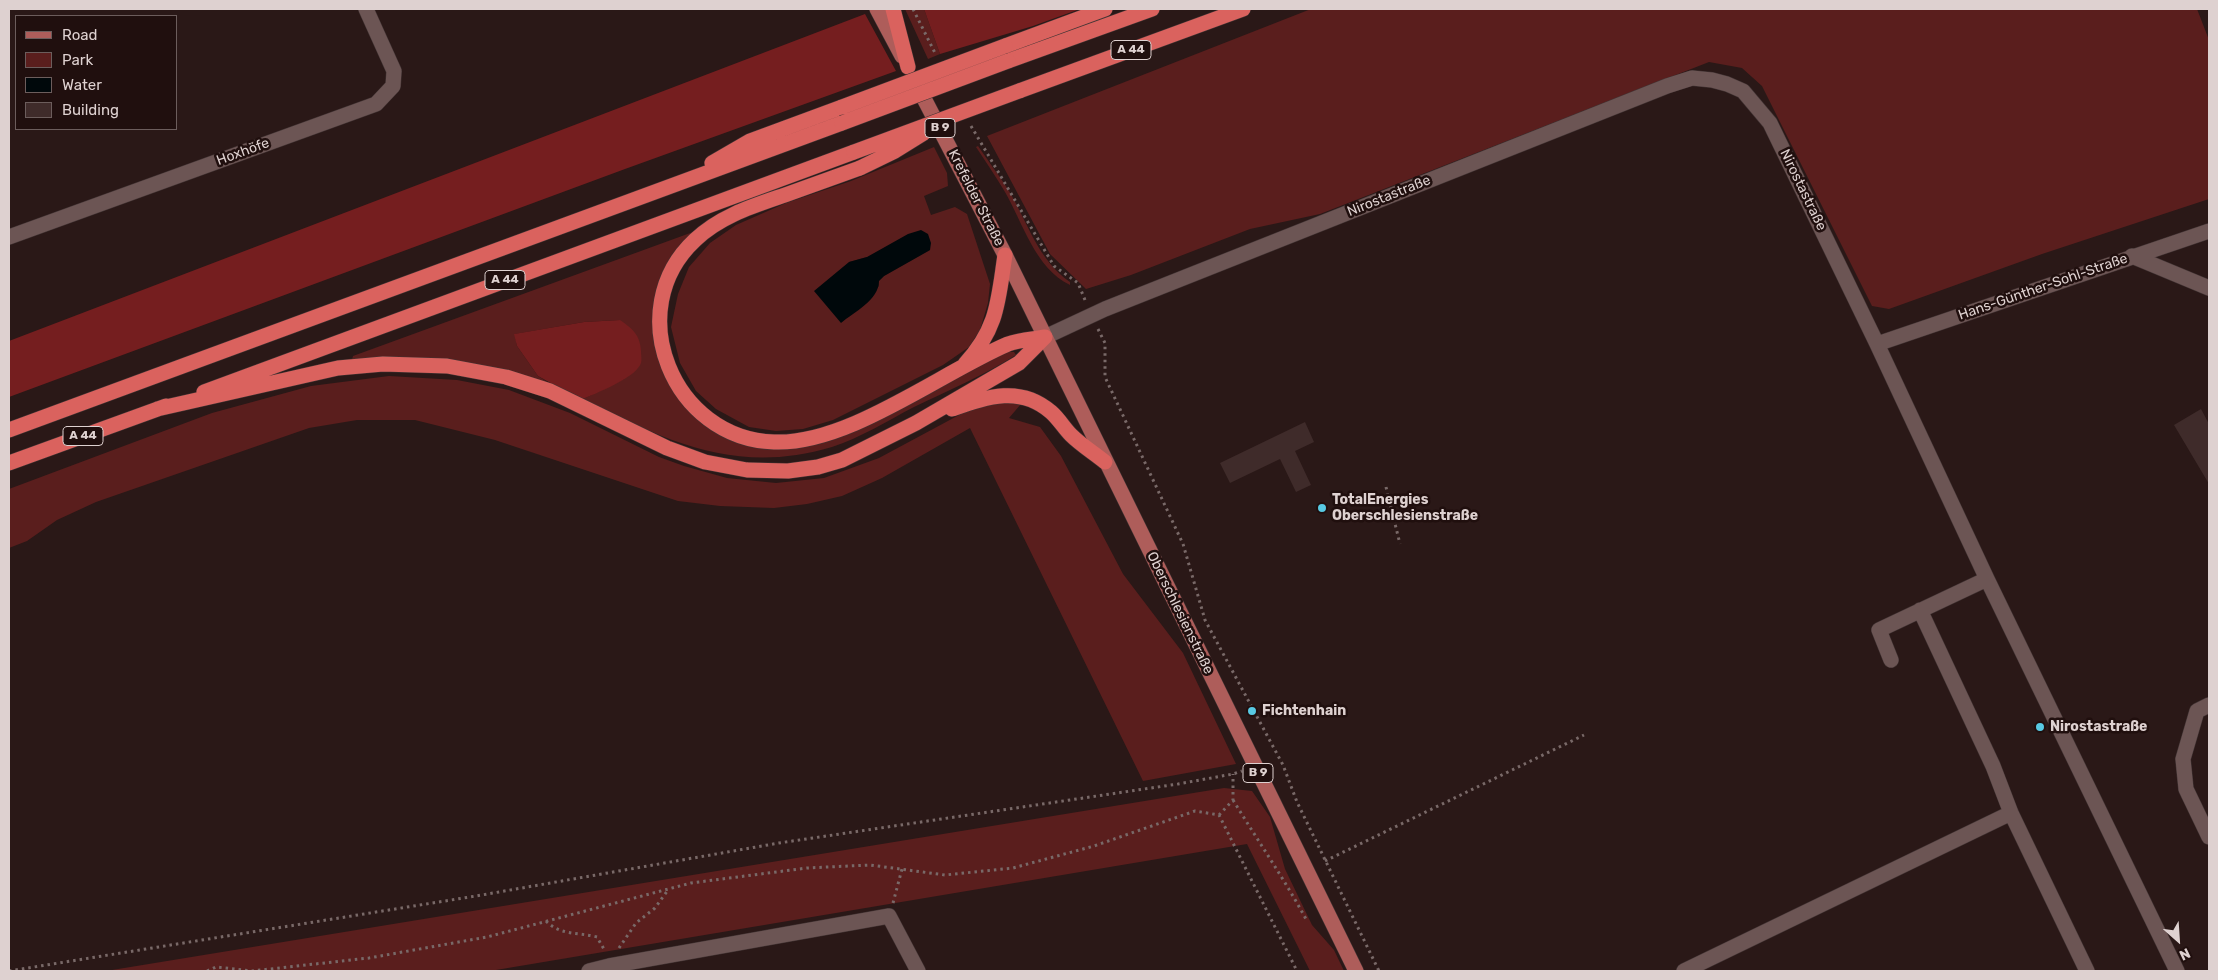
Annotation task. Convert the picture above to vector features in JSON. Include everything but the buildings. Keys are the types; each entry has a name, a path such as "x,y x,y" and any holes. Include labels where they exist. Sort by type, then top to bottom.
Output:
{"highway":[{"path":"893,9 908,67"},
{"path":"676,184 750,142 1105,9"},
{"name":"A 44","path":"9,430 1152,9"},
{"name":"A 44","path":"9,464 1243,9"},
{"path":"944,119 896,151 860,168 738,212 714,224 686,248 670,274 660,310 660,337 672,377 689,401 720,426 745,438 784,442 818,436 840,429 1010,344 1045,337"},
{"path":"961,368 980,346 994,321 1005,255"},
{"path":"156,409 218,397 338,368 390,364 447,366 506,377 550,392 667,448 705,462 775,472 804,470 842,460 916,423 1019,363 1045,337"},
{"path":"916,423 983,399 998,396 1021,396 1037,402 1051,412 1072,436 1105,462"}],"main road":[{"name":"Krefelder Straße","path":"877,9 1005,255"},
{"name":"Oberschlesienstraße","path":"1005,255 1356,971"}],"street":[{"name":"Hoxhöfe","path":"9,237 376,104 394,86 394,71 366,9"},
{"name":"Nirostastraße","path":"1045,337 1092,315 1692,78 1712,80 1743,91 1770,123 1878,344 1987,579 2177,971"},
{"name":"Hans-Günther-Sohl-Straße","path":"1878,344 2209,231"},
{"path":"2132,256 2209,288"},
{"path":"1891,660 1879,630 1987,579"},
{"path":"1920,610 1993,766 2011,813 2087,971"},
{"path":"2209,705 2197,712 2182,759 2186,789 2209,837"},
{"path":"1684,971 2011,813"},
{"path":"588,971 889,916 918,971"}],"path":[{"path":"913,9 939,62"},
{"path":"969,124 1054,266 1078,283 1105,344 1104,377 1183,544 1205,620 1283,764 1296,802 1379,971"},
{"path":"1386,488 1400,544"},
{"path":"1325,861 1584,735"},
{"path":"11,971 496,893 779,843 1233,774 1233,800 1274,867 1284,879 1307,922"},
{"path":"1219,815 1233,800"},
{"path":"207,971 216,967 252,971 370,958 487,937 691,883 808,868 870,865 944,875 1013,868 1094,846 1196,811 1219,815"},
{"path":"1219,815 1297,971"},
{"path":"889,916 902,870"},
{"path":"609,966 623,939 636,923 655,908 668,890"},
{"path":"546,921 561,932 597,937 604,945 609,966"}],"green space":[{"path":"905,9 924,9 940,54 928,59"},
{"path":"1311,9 2197,9 2209,40 2209,199 2042,254 1889,309 1872,306 1762,86 1742,68 1709,62 1320,214 1250,229 1131,275 1086,289 1050,254 987,136"},
{"path":"978,146 1009,191 1042,252 1059,273 1070,282 1070,285 1048,268 1031,244 1005,192 976,147"},
{"path":"934,147 947,173 948,186 924,196 931,215 955,207 967,214 990,284 988,303 980,330 969,347 943,365 833,420 803,429 776,431 749,427 716,409 696,391 680,363 671,327 678,294 689,267 710,243 736,225 786,203 851,181","holes":["930,250 878,281 879,287 849,262 867,257"]},
{"path":"693,232 670,260 659,282 655,303 654,328 659,359 671,386 694,414 787,448 1008,352 1014,352 1016,355 979,376 842,443 797,455 764,458 702,449 673,440 581,400 624,379 620,320 584,322 515,334 517,346 538,376 555,387 429,361 378,358 352,360 353,356"},
{"path":"389,376 457,380 509,390 570,413 659,457 684,466 727,478 776,483 824,478 879,458 974,407 994,403 1021,404 1009,418 1040,427 1061,456 1123,574 1183,653 1236,764 1143,781 970,428 882,478 842,496 807,504 774,508 720,506 678,501 495,440 415,420 357,420 309,428 96,502 57,520 27,541 9,548 9,489 212,413 311,386"},
{"path":"1224,788 1252,791 1270,817 1285,869 1312,925 1334,950 1344,971 1310,971 1247,844 490,971 106,971"}],"shaded area":[{"path":"924,9 1080,9 1033,26 940,54"},
{"path":"865,14 896,71 625,169 9,397 9,341"},
{"path":"620,320 637,337 640,345 641,363 638,369 624,379 581,400 538,376 517,346 514,334 584,322"}],"water":[{"path":"921,230 928,234 931,243 930,250 884,276 879,281 878,288 870,300 841,323 814,291 849,262 867,257 908,234"}],"place":[{"name":"TotalEnergies Oberschlesienstraße","path":"1322,508"},
{"name":"Fichtenhain","path":"1252,711"},
{"name":"Nirostastraße","path":"2040,727"}]}
